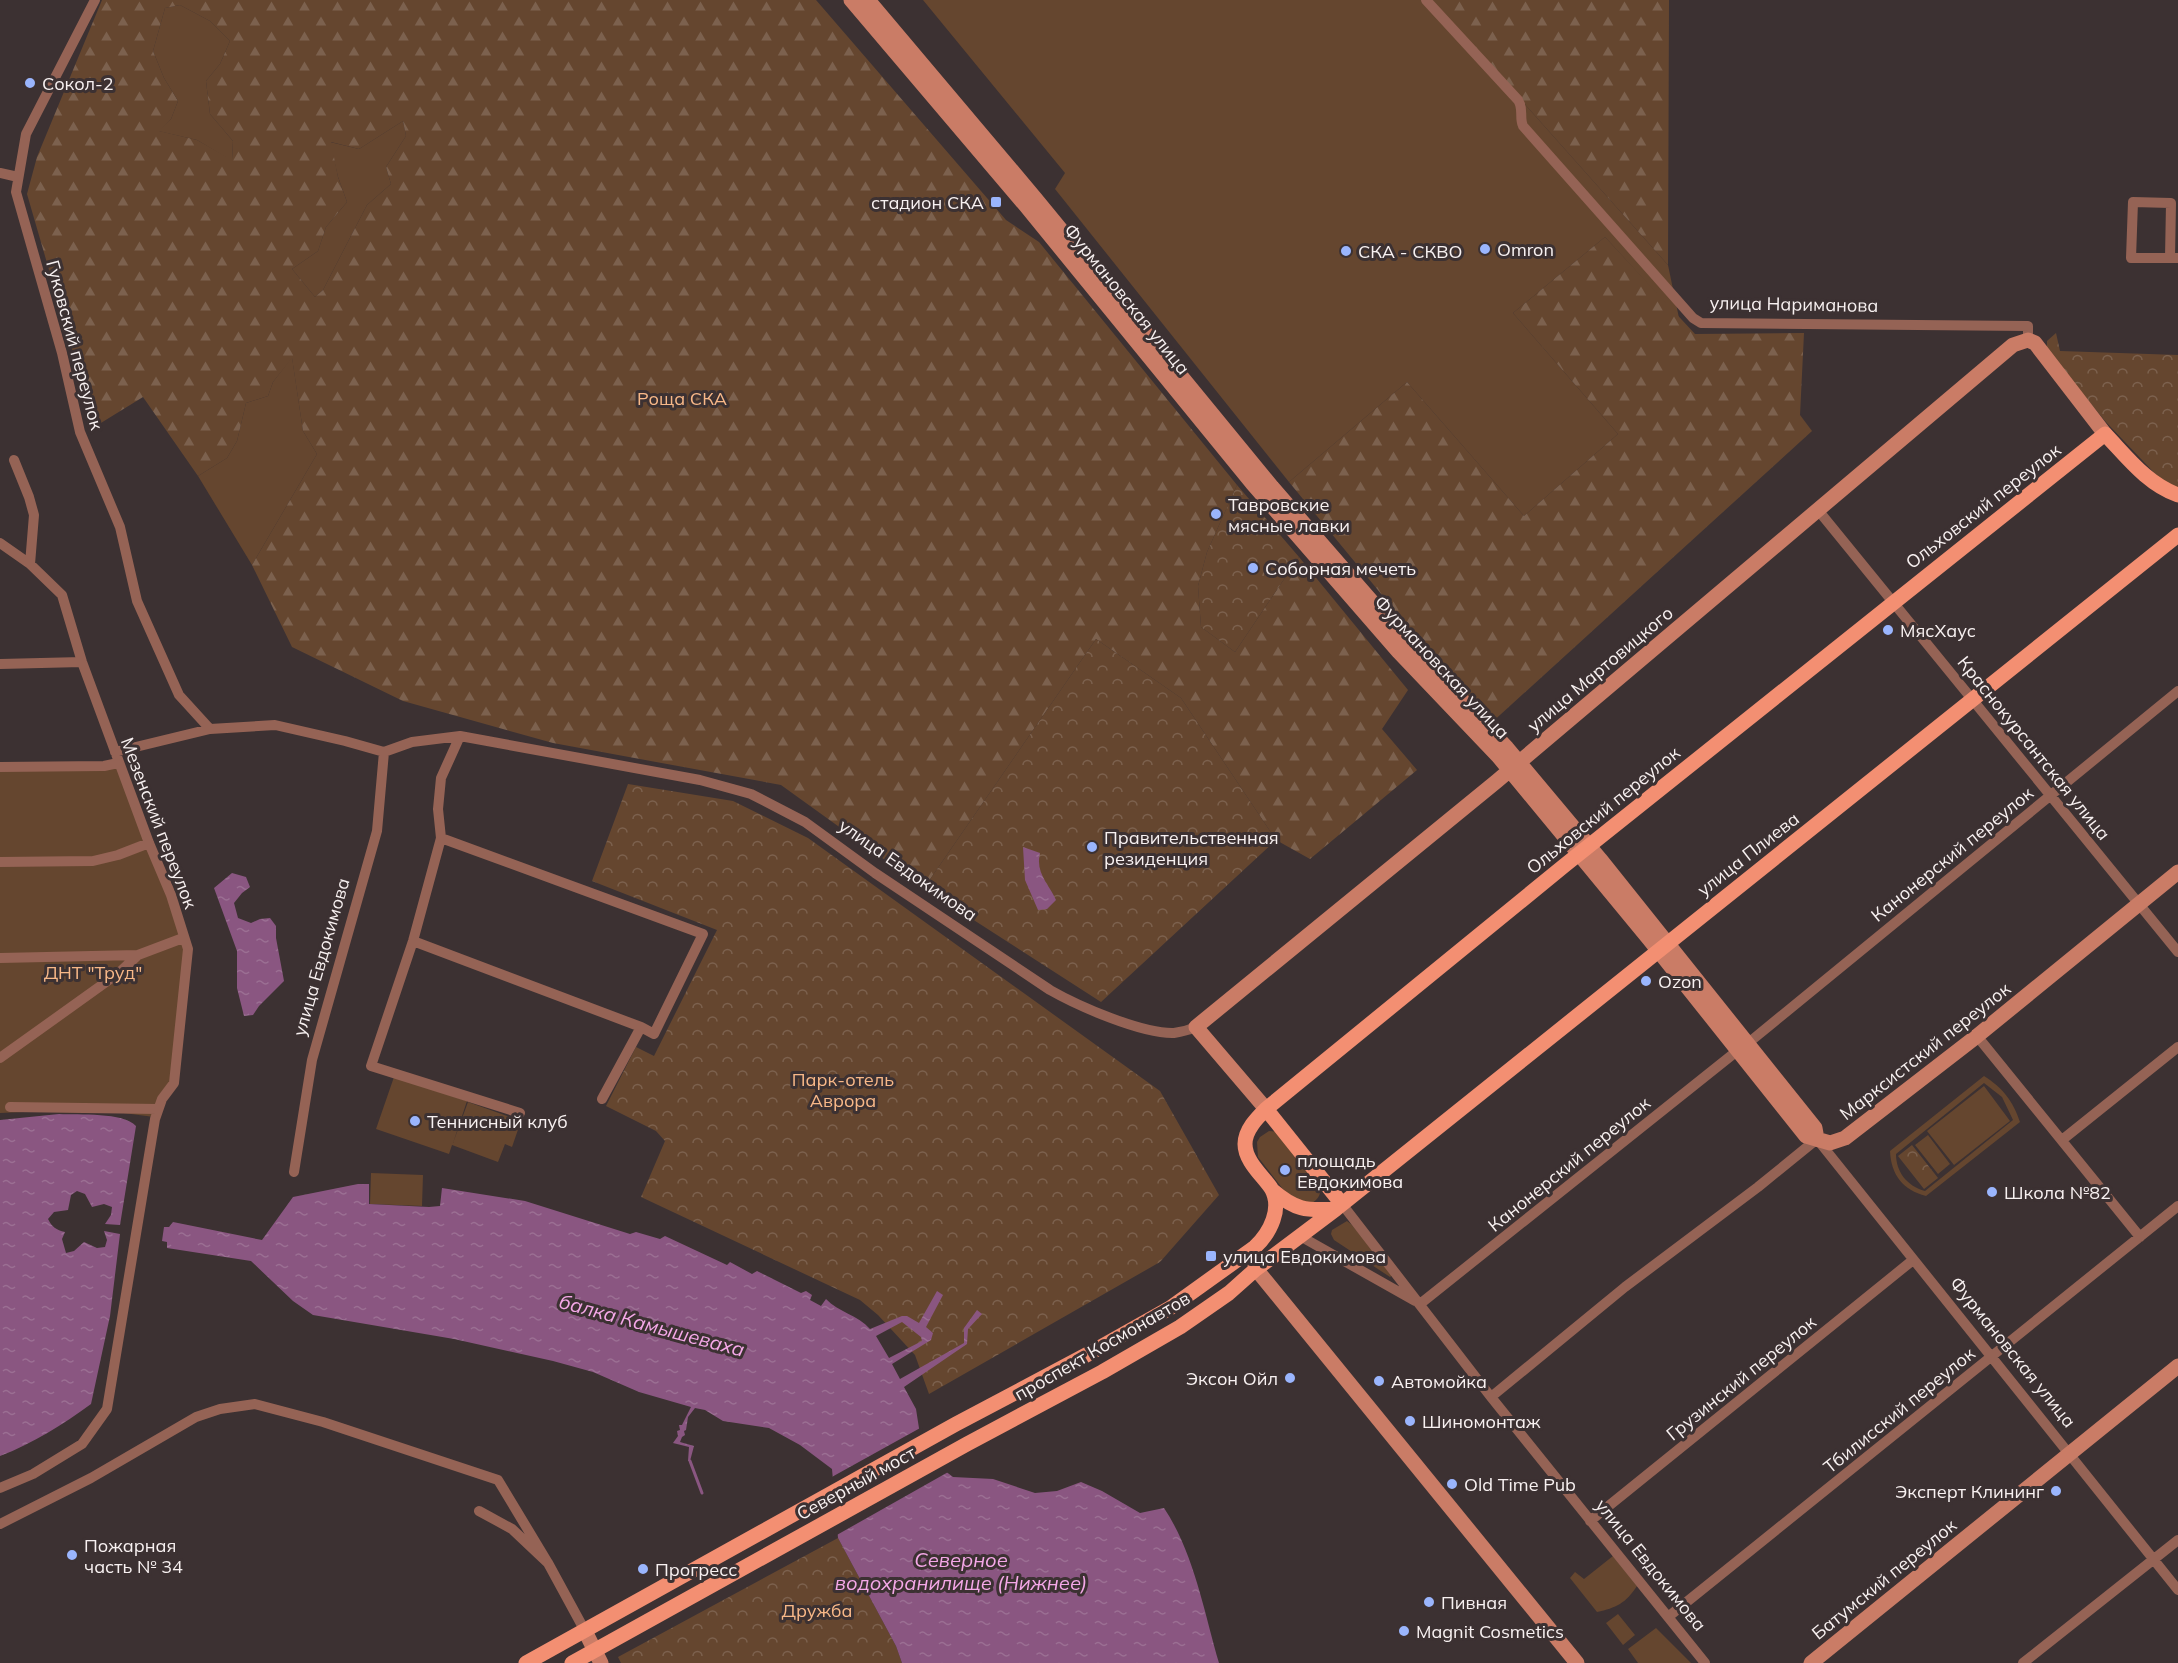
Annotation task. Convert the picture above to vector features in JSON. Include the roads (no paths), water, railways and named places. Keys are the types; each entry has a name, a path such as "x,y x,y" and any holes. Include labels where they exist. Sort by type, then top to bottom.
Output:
{"main road":[{"name":"Фурмановская улица","path":"851,0 1026,206 1252,483 1398,651 1514,767"},
{"name":"Фурмановская улица","path":"868,0 1035,198 1272,487 1584,850 1742,1047 1806,1136 1817,1139"},
{"name":"улица Мартовицкого","path":"1196,1027 1514,767 2013,345 2028,340"},
{"name":"улица Нариманова","path":"2028,340 2035,343 2105,434 2138,469 2162,489 2178,495"},
{"name":"Ольховский переулок","path":"1272,1190 1248,1157 1245,1146 1246,1136 1251,1127 1266,1109 1584,850 2105,434"},
{"name":"улица Плиева","path":"1339,1206 2178,535"},
{"name":"Марксистский переулок","path":"1817,1139 1830,1143 1845,1138 1977,1036 2178,872"},
{"name":"улица Евдокимова","path":"1196,1027 1266,1109 1339,1206"},
{"path":"1272,1190 1286,1202 1300,1209 1339,1206"},
{"path":"1272,1190 1275,1213 1263,1240 1252,1251 1256,1269 1577,1663"},
{"name":"проспект Космонавтов","path":"967,1444 1180,1328 1229,1293 1256,1269 1339,1206"},
{"name":"проспект Космонавтов","path":"956,1424 1170,1308 1255,1247"},
{"name":"Батумский переулок","path":"1811,1663 2178,1366"},
{"name":"Северный мост","path":"585,1631 956,1424"},
{"name":"Северный мост","path":"598,1657 765,1557 967,1444"},
{"path":"526,1663 585,1631 598,1657 572,1663"}],"street":[{"name":"Гуковский переулок","path":"95,0 26,134 16,192 62,353 80,432 120,527 137,601 179,695 210,729"},
{"name":"улица Нариманова","path":"1426,0 1518,100 1522,106 1523,126 1693,318 1701,323 2028,326 2028,340"},
{"path":"0,173 18,177"},
{"path":"2133,202 2170,203 2174,258 2131,258 2133,202"},
{"path":"14,460 34,515 30,564"},
{"name":"Краснокурсантская улица","path":"1818,510 2178,952"},
{"name":"Мезенский переулок","path":"0,543 30,564 63,595 82,662 148,843 171,895 188,949 174,1083 162,1099 155,1119 106,1409 82,1444 33,1474 0,1488"},
{"path":"0,664 82,662"},
{"name":"Канонерский переулок","path":"1420,1304 1742,1047 2178,691"},
{"path":"0,767 104,766 116,758 210,729 275,725 384,752"},
{"path":"460,736 441,778 438,809 441,838 413,941 372,1066 520,1113"},
{"name":"улица Евдокимова","path":"294,1172 312,1060 377,831 384,752 412,742 460,736 700,780 752,794 805,822 875,873 1068,1000 1135,1026 1172,1033 1196,1027"},
{"path":"413,941 641,1027 654,1034 704,934 441,838"},
{"path":"0,862 93,861 118,855 148,843"},
{"path":"0,958 138,955 183,938"},
{"path":"0,1058 120,972 138,955"},
{"path":"602,1099 641,1027"},
{"path":"1977,1036 2140,1237"},
{"path":"2062,1140 2178,1047"},
{"path":"10,1107 158,1109"},
{"path":"1491,1397 1625,1287 1758,1187 1817,1139"},
{"name":"Фурмановская улица","path":"1817,1139 2178,1590"},
{"name":"улица Евдокимова","path":"1339,1206 1420,1304 1491,1397 1705,1663"},
{"name":"Тбилисский переулок","path":"1668,1617 2178,1206"},
{"path":"1300,1236 1420,1304"},
{"name":"Грузинский переулок","path":"1590,1521 1913,1260"},
{"path":"0,1524 91,1478 196,1417 220,1409 255,1404 323,1422 498,1480 548,1563 585,1631"},
{"path":"479,1511 512,1529 548,1563"},
{"path":"2023,1663 2178,1540"}],"water":[{"path":"1023,847 1040,853 1039,867 1056,900 1047,909 1038,910 1025,880"},
{"path":"232,873 246,877 250,887 234,903 238,918 251,923 270,918 276,926 284,981 253,1015 244,1016 237,988 237,951 214,888"},
{"path":"59,1114 111,1116 121,1118 136,1126 120,1225 105,1224 111,1215 112,1207 104,1204 92,1207 85,1194 77,1191 71,1195 68,1210 54,1212 48,1219 55,1228 65,1232 62,1239 66,1253 74,1251 84,1242 97,1248 105,1247 107,1240 104,1231 120,1234 110,1316 91,1404 47,1433 0,1456 0,1120"},
{"name":"Северное водохранилище (Нижнее)","path":"358,1184 369,1184 369,1204 440,1206 442,1188 525,1201 630,1234 636,1232 660,1239 665,1236 727,1265 730,1262 752,1274 757,1271 801,1293 806,1291 812,1295 810,1300 821,1306 826,1299 860,1320 870,1329 902,1316 907,1316 919,1323 937,1291 943,1295 926,1327 933,1333 931,1340 892,1364 900,1379 964,1343 964,1328 977,1310 982,1314 968,1329 967,1344 904,1387 916,1409 923,1454 953,1477 993,1479 1035,1493 1057,1491 1081,1482 1102,1491 1140,1513 1164,1508 1191,1563 1219,1663 902,1663 896,1646 838,1538 832,1469 800,1445 769,1428 723,1421 705,1410 695,1408 688,1417 685,1435 680,1442 694,1446 690,1461 688,1461 689,1447 673,1443 678,1436 677,1431 680,1430 679,1425 682,1425 691,1407 639,1392 593,1372 553,1361 454,1339 313,1315 293,1301 251,1261 167,1248 167,1242 162,1241 164,1227 169,1227 173,1222 262,1240 293,1197","holes":["902,1322 921,1337 922,1341 889,1358 876,1336"]}],"waterway":[{"path":"690,1461 702,1493"}],"place":[{"name":"Сокол-2","path":"30,83"},
{"name":"стадион СКА","path":"996,202"},
{"name":"Omron","path":"1485,249"},
{"name":"СКА - СКВО","path":"1346,251"},
{"name":"Тавровские мясные лавки","path":"1216,514"},
{"name":"Соборная мечеть","path":"1253,568"},
{"name":"МясХаус","path":"1888,630"},
{"name":"Правительственная резиденция","path":"1092,847"},
{"name":"Ozon","path":"1646,981"},
{"name":"Теннисный клуб","path":"415,1121"},
{"name":"площадь Евдокимова","path":"1285,1170"},
{"name":"Школа №82","path":"1992,1192"},
{"name":"улица Евдокимова","path":"1211,1256"},
{"name":"Эксон Ойл","path":"1290,1378"},
{"name":"Автомойка","path":"1379,1381"},
{"name":"Шиномонтаж","path":"1410,1421"},
{"name":"Old Time Pub","path":"1452,1484"},
{"name":"Эксперт Клининг","path":"2056,1491"},
{"name":"Пожарная часть № 34","path":"72,1555"},
{"name":"Прогресс","path":"643,1569"},
{"name":"Пивная","path":"1429,1602"},
{"name":"Magnit Cosmetics","path":"1404,1631"}],"park label":[{"name":"Роща СКА","path":"682,398"},
{"name":"ДНТ \"Труд\"","path":"93,972"},
{"name":"Парк-отель Аврора","path":"843,1089"},
{"name":"Дружба","path":"817,1610"}],"water label":[{"name":"балка Камышеваха","path":"652,1325"}]}
